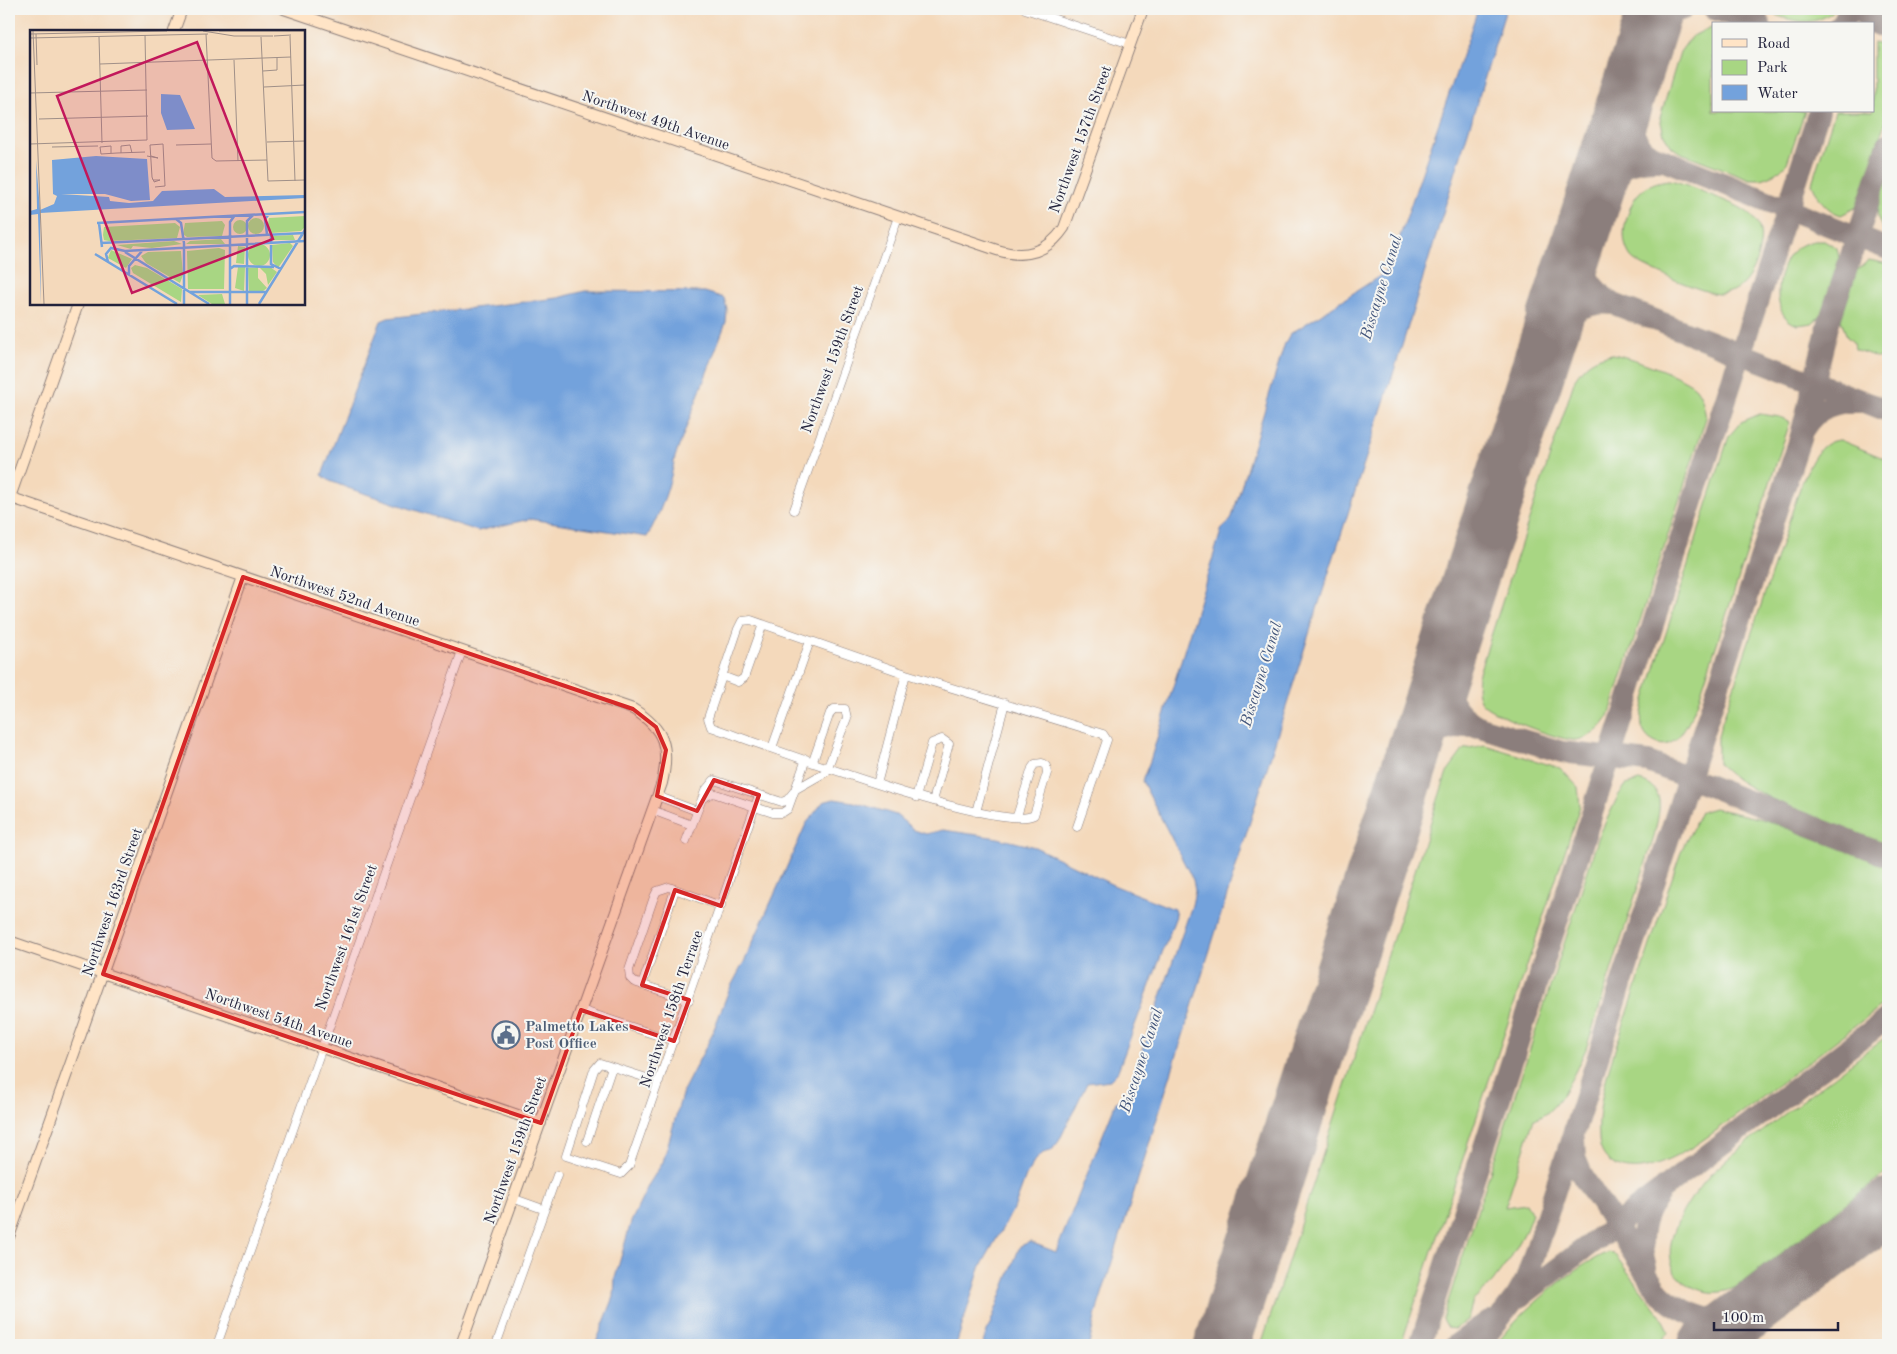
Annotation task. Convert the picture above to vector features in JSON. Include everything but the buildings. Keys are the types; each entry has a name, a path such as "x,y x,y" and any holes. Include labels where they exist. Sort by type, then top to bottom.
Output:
{"street":[{"path":"174,30 182,9"},
{"name":"Northwest 49th Avenue","path":"284,9 898,217 997,250 1020,255"},
{"path":"1025,9 1130,44"},
{"name":"Northwest 157th Street","path":"1020,255 1036,253 1047,247 1064,228 1142,9"},
{"name":"Northwest 159th Street","path":"794,510 898,217"},
{"path":"9,498 78,305"},
{"name":"Northwest 52nd Avenue","path":"9,498 633,709 656,727 662,738"},
{"name":"Northwest 163rd Street","path":"9,1237 244,577"},
{"path":"1017,816 1032,768 1035,764 1042,763 1046,766 1047,773 1034,815 1030,818 976,812 916,797 711,728 708,718 742,621 751,620 906,674 1103,734 1107,740 1078,827"},
{"path":"722,676 738,682 744,678 763,624"},
{"path":"772,748 810,641"},
{"name":"Northwest 161st Street","path":"217,1345 462,651"},
{"path":"877,784 906,674"},
{"path":"976,812 1005,703"},
{"path":"686,841 702,798 708,785 717,780 782,802 787,800 796,789 818,778 830,767 847,718 845,709 834,709 830,713 796,789 788,809 782,813 755,807 714,793 702,798"},
{"name":"Northwest 159th Street","path":"461,1345 657,796 666,765 666,750 662,738"},
{"path":"916,797 932,743 942,739 949,744 933,801"},
{"name":"Northwest 158th Terrace","path":"612,1067 600,1063 594,1070 566,1156 621,1174 629,1166 689,1000 759,795"},
{"path":"657,796 697,811"},
{"path":"652,810 692,825"},
{"path":"689,1000 634,982 629,975 654,897 663,888 675,890 721,906"},
{"path":"642,985 675,890"},
{"name":"Northwest 54th Avenue","path":"9,941 541,1123"},
{"path":"581,1010 674,1041"},
{"path":"587,1141 612,1067 659,1082"},
{"path":"496,1345 543,1209 557,1175"},
{"path":"512,1198 543,1209"}],"highlighted area":[{"path":"243,577 633,709 656,727 666,750 657,796 697,811 714,780 759,795 721,906 675,890 642,985 689,1000 674,1041 581,1010 541,1123 103,974"}],"green space":[{"path":"1758,9 1835,9 1817,20 1798,21"},
{"path":"1712,26 1712,112 1805,112 1787,163 1777,173 1761,179 1750,179 1679,152 1672,147 1664,135 1660,118 1680,52 1691,37"},
{"path":"1874,43 1888,46 1888,113 1857,207 1841,215 1835,213 1826,207 1812,183 1835,112 1874,112"},
{"path":"1888,175 1888,233 1882,227 1879,220 1878,206"},
{"path":"1669,180 1684,184 1732,204 1742,209 1757,222 1760,231 1760,243 1757,258 1748,277 1738,288 1722,294 1711,293 1659,273 1631,257 1625,245 1624,232 1631,206 1637,195 1646,187"},
{"path":"1814,241 1826,241 1837,248 1840,263 1823,314 1812,323 1798,325 1789,321 1783,314 1779,305 1779,285 1784,265 1790,254 1800,246"},
{"path":"1869,260 1888,264 1888,361 1854,349 1853,342 1847,337 1841,320 1857,270"},
{"path":"1612,354 1656,368 1690,383 1700,395 1706,418 1609,716 1603,725 1591,735 1576,740 1557,737 1527,726 1487,707 1478,696 1478,676 1575,379 1590,362"},
{"path":"1760,414 1780,417 1790,422 1697,704 1681,734 1669,744 1662,745 1646,736 1643,730 1641,721 1645,700 1729,436 1741,422"},
{"path":"1840,440 1888,460 1888,845 1823,821 1773,799 1731,775 1718,763 1720,728 1801,485 1811,463 1820,450 1832,441"},
{"path":"1485,745 1560,768 1578,787 1580,806 1401,1345 1261,1345 1447,772 1464,749"},
{"path":"1639,781 1655,789 1658,796 1659,811 1654,837 1586,1049 1558,1101 1542,1116 1534,1119 1505,1207 1526,1204 1532,1214 1526,1230 1510,1259 1492,1283 1473,1301 1467,1321 1454,1329 1448,1328 1443,1319 1445,1311 1599,836 1618,796 1626,785"},
{"path":"1714,808 1765,820 1888,866 1888,1001 1696,1145 1659,1164 1638,1169 1622,1168 1609,1160 1600,1148 1599,1122 1604,1087 1682,849 1701,812"},
{"path":"1888,1035 1888,1171 1736,1287 1721,1292 1705,1291 1695,1288 1680,1278 1672,1264 1670,1249 1674,1232 1690,1200 1711,1174 1737,1151"},
{"path":"1608,1252 1615,1255 1665,1321 1669,1332 1659,1345 1496,1345 1547,1292 1579,1268"}],"water":[{"name":"Biscayne Canal","path":"1478,9 1506,9 1401,349 1309,634 1096,1313 1089,1345 982,1345 1020,1246 1030,1242 1056,1252 1116,1102 1129,1091 1192,905 1195,891 1193,880 1142,781 1150,761 1222,528 1231,520 1285,343 1290,334 1386,272 1396,248"},
{"path":"585,291 705,292 724,298 727,310 726,322 675,457 657,518 647,537 530,519 478,531 348,488 330,481 322,475 381,321 388,318 558,298"},
{"path":"834,799 854,802 896,815 914,830 926,834 943,830 998,838 1035,847 1113,885 1174,909 1176,916 1117,1073 1110,1080 1087,1083 1059,1141 1051,1151 1043,1153 1034,1162 1026,1176 1015,1206 980,1268 956,1345 595,1345 614,1297 615,1278 631,1222 649,1184 663,1162 683,1091 711,1037 729,990 745,960 806,824 823,802"}],"taxiway":[{"path":"1643,46 1659,23 1683,9"},
{"path":"1714,9 1754,22"},
{"path":"1842,22 1852,9"},
{"path":"1860,9 1871,22"},
{"path":"1874,23 1888,29"},
{"path":"1629,89 1628,117 1630,125 1637,140 1649,154 1888,249"},
{"path":"1420,1345 1819,112"},
{"path":"1479,1345 1517,1296 1526,1280 1698,747 1800,439 1829,322 1888,144"},
{"path":"1597,189 1618,169 1641,161 1661,160"},
{"path":"1579,246 1582,264 1589,280 1599,293 1614,304 1888,411"},
{"path":"1551,331 1565,318 1579,309 1595,304 1614,304"},
{"path":"1803,430 1814,416 1827,407 1842,403 1860,402"},
{"path":"1442,667 1446,686 1453,702 1464,716 1480,727"},
{"path":"1415,752 1437,733 1463,725 1480,727 1562,752 1648,762 1888,856"},
{"path":"1519,1298 1888,1018"},
{"path":"1574,1140 1575,1158 1583,1177 1659,1292 1684,1310 1733,1325"},
{"path":"1646,1267 1642,1249 1643,1230 1648,1212 1658,1196"},
{"path":"1456,1345 1489,1321"}],"runway":[{"path":"1222,1345 1655,9"},
{"path":"1706,1345 1888,1207"}],"place":[{"name":"Palmetto Lakes Post Office","path":"506,1035"}]}
